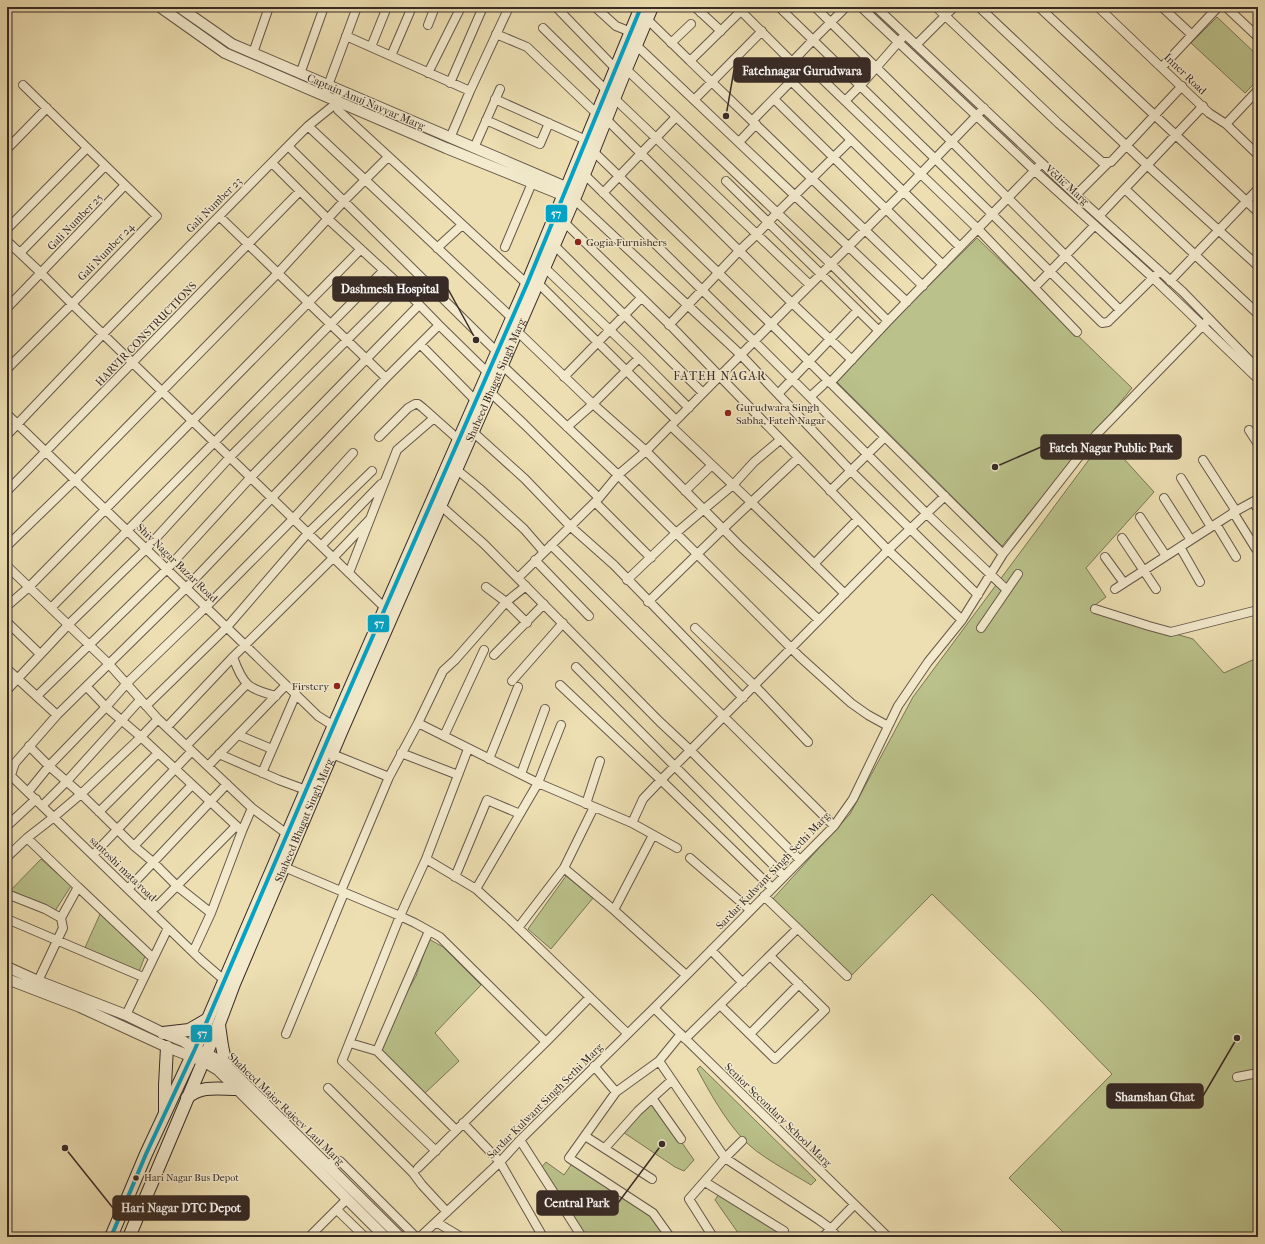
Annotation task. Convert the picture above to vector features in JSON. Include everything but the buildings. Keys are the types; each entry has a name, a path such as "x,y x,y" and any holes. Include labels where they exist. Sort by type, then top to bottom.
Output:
{"main road":[{"name":"Shaheed Bhagat Singh Marg","path":"111,1237 146,1154 208,1019 306,790 338,728 473,432 517,331 532,283 570,193 584,174 593,151 602,117 621,68 631,32 641,11 652,7"},
{"name":"Shaheed Bhagat Singh Marg","path":"621,68 636,45 641,11"},
{"name":"Shaheed Bhagat Singh Marg","path":"129,1237 205,1058 237,976 332,754 338,728 385,608 512,318 532,283 544,267 554,245 564,221 570,193 586,140 602,117"},
{"path":"163,1032 189,1030 208,1019"},
{"path":"219,1024 226,1065"},
{"path":"165,1113 167,1047"},
{"path":"187,1099 196,1092 203,1090 237,1089"}],"street":[{"name":"Captain Anuj Nayyar Marg","path":"160,7 225,53 324,97 337,106 532,183 570,193"},
{"name":"Captain Anuj Nayyar Marg","path":"179,7 227,41 300,74 474,148 570,193"},
{"path":"253,53 269,7"},
{"path":"300,74 324,7"},
{"path":"324,97 357,7"},
{"path":"371,47 387,7"},
{"path":"391,56 412,7"},
{"path":"428,25 435,7"},
{"path":"428,73 461,7"},
{"path":"450,83 483,7"},
{"path":"450,138 509,7"},
{"path":"556,7 778,213 888,321"},
{"path":"595,7 616,26 631,32"},
{"path":"779,7 1102,323 1108,322 1160,271"},
{"path":"815,7 1120,310"},
{"path":"792,62 846,7"},
{"name":"Vedic Marg","path":"861,7 1034,170 1153,278 1258,379"},
{"name":"Vedic Marg","path":"876,7 1076,195 1160,271 1257,365"},
{"path":"936,7 1058,123 1102,162 1109,162"},
{"path":"916,45 954,7"},
{"path":"979,7 1148,166 1258,266"},
{"path":"1039,7 1258,212"},
{"name":"Inner Road","path":"1098,7 1202,106 1226,124 1258,155"},
{"path":"1162,7 1192,35"},
{"path":"1162,68 1216,7"},
{"path":"1226,7 1258,37"},
{"path":"690,61 721,31 741,8 792,62 802,70 816,73 978,229 1078,332"},
{"path":"701,9 721,31"},
{"path":"641,11 671,43 923,286"},
{"path":"671,43 691,24"},
{"path":"543,28 810,285"},
{"path":"694,100 762,31"},
{"path":"496,34 527,47 641,154 852,360"},
{"path":"845,101 905,35"},
{"path":"346,36 470,91"},
{"path":"636,45 907,302"},
{"path":"739,142 774,99 802,70"},
{"path":"791,81 960,247"},
{"path":"23,85 125,185"},
{"path":"1076,195 1127,146 1182,86"},
{"path":"474,148 500,88"},
{"name":"Gali Number 23","path":"7,435 103,334 308,126 334,105 337,106 340,91"},
{"path":"1226,124 1257,92"},
{"path":"495,98 586,140"},
{"path":"774,99 943,265"},
{"path":"337,106 388,157 462,225 532,283 598,343 626,371 712,465 845,594"},
{"path":"1099,216 1148,166 1202,106"},
{"path":"7,150 47,108"},
{"path":"518,578 597,500 618,475 646,451 864,230 904,192 984,108"},
{"path":"603,193 676,117"},
{"path":"486,120 540,144 549,123"},
{"path":"308,126 512,318"},
{"path":"669,325 718,272 851,140"},
{"path":"288,146 497,352"},
{"path":"7,229 86,148"},
{"path":"593,151 810,362 827,384 885,437 1003,554"},
{"path":"7,546 75,480 278,273 344,201 388,157"},
{"path":"272,162 328,219 401,286 488,373"},
{"path":"810,398 852,360 878,331 1042,162"},
{"path":"20,253 105,166"},
{"path":"584,174 927,514 1007,590"},
{"path":"726,181 878,331"},
{"path":"505,247 532,183"},
{"name":"Gali Number 24","path":"7,369 72,304 156,216 125,185"},
{"name":"Gali Number 25","path":"7,308 125,185"},
{"path":"1125,189 1258,314"},
{"path":"1170,281 1258,189"},
{"name":"HARVIR CONSTRUCTIONS","path":"7,491 300,191"},
{"path":"570,193 741,355 851,471 978,595"},
{"path":"219,216 386,378"},
{"path":"564,221 720,376 780,440 888,550 962,620"},
{"path":"437,248 462,225"},
{"path":"1035,287 1095,225"},
{"path":"7,241 385,608"},
{"path":"554,245 703,393"},
{"path":"7,606 28,587 362,249"},
{"path":"544,267 689,408"},
{"path":"51,608 384,270"},
{"path":"7,690 68,625 146,549 230,457 401,286"},
{"path":"564,377 641,298"},
{"path":"37,696 167,569 251,477 419,305"},
{"path":"778,394 858,311"},
{"name":"Sardar Kulwant Singh Sethi Marg","path":"420,1237 500,1162 520,1140 654,1008 834,826 853,799 898,706 928,662 962,620 1003,554 1096,435 1209,319"},
{"path":"8,775 15,763 57,715 186,588 386,378 439,325"},
{"path":"517,331 593,404 646,451 702,510 724,529 741,548 819,620"},
{"path":"420,344 476,401"},
{"path":"568,427 639,358"},
{"path":"502,365 618,475 791,648 851,703 868,715 888,726"},
{"path":"490,392 524,424 651,558"},
{"path":"379,437 408,408 418,404 459,440"},
{"name":"Shiv Nagar Bazar Road","path":"7,414 318,716 338,728"},
{"path":"349,573 397,450 434,418"},
{"path":"1249,430 1258,444"},
{"path":"473,432 525,479 570,526 614,565 742,698"},
{"path":"830,491 885,437"},
{"path":"627,580 702,510 733,485 754,462 780,440"},
{"path":"28,792 49,766 127,683 206,607 353,454"},
{"path":"648,602 798,458"},
{"path":"1203,460 1235,511 1256,550"},
{"path":"685,491 712,465"},
{"path":"456,469 524,529 544,552"},
{"path":"42,806 68,781 122,721 227,628 308,533 372,471"},
{"path":"1181,478 1236,557"},
{"path":"321,546 385,480"},
{"path":"632,824 643,799 674,766 755,686 888,550 945,496"},
{"path":"1164,498 1191,540"},
{"path":"1115,589 1235,511 1256,500 1258,510"},
{"path":"440,505 484,544 660,722 800,860"},
{"path":"1140,517 1166,556"},
{"path":"167,727 233,657 333,558 370,519"},
{"path":"814,564 858,519"},
{"path":"1122,538 1156,589"},
{"path":"551,545 834,826"},
{"path":"1180,547 1200,582"},
{"path":"1105,557 1124,583"},
{"path":"535,560 589,616"},
{"path":"7,566 127,683 158,719 252,808 288,834"},
{"path":"981,628 1018,574"},
{"path":"286,1034 389,777 418,723 443,670 455,660 506,602 526,586"},
{"path":"486,587 506,602 527,623"},
{"path":"494,655 544,604"},
{"path":"1095,608 1171,632 1258,610"},
{"path":"7,622 40,654"},
{"path":"489,759 515,684 563,624"},
{"path":"695,628 755,686 808,742"},
{"path":"444,736 484,650"},
{"path":"233,657 240,675 247,684 260,692 276,696"},
{"path":"576,667 784,876"},
{"path":"7,669 57,715"},
{"path":"93,855 175,769 189,748 247,684"},
{"path":"208,766 286,685"},
{"path":"560,685 661,780 772,888"},
{"path":"87,687 106,707 158,753 239,829"},
{"path":"262,773 296,694"},
{"path":"521,774 544,709"},
{"path":"7,857 26,838 81,794 158,719"},
{"path":"418,723 538,783 632,824 677,848"},
{"path":"476,889 538,783 561,725"},
{"path":"238,735 272,749"},
{"path":"29,746 49,766 68,781 177,886 211,913"},
{"path":"436,1150 342,1061 400,916 426,859 468,749"},
{"path":"99,812 158,753"},
{"path":"401,753 458,775"},
{"path":"220,754 262,773 306,790"},
{"path":"332,754 389,777"},
{"path":"586,804 600,761"},
{"name":"santoshi mata road","path":"8,775 28,792 145,906 224,980"},
{"path":"128,889 227,784"},
{"path":"134,846 192,785"},
{"path":"7,826 36,800"},
{"path":"455,877 487,800 520,814"},
{"path":"518,928 564,868 594,807"},
{"path":"193,952 211,913 239,829 252,808"},
{"path":"145,906 150,901 156,907 239,829"},
{"path":"614,910 654,835"},
{"path":"26,838 153,958"},
{"path":"690,858 750,910"},
{"path":"426,859 476,889 627,1033"},
{"path":"284,868 400,916 440,937 546,1042"},
{"path":"564,868 614,910 686,975"},
{"path":"38,981 63,928 61,918 78,887"},
{"path":"7,894 45,909 61,918"},
{"path":"764,896 847,976"},
{"path":"7,919 57,939 143,977"},
{"path":"126,1014 168,928"},
{"path":"670,1237 653,1213 569,1158 616,1092 659,1061 683,1037 743,983 797,929"},
{"path":"377,1051 429,931"},
{"path":"711,950 743,983"},
{"path":"720,1005 775,1059 825,1010 770,956"},
{"name":"Shaheed Major Rajeev Laul Marg","path":"7,967 38,981 126,1014 184,1041 193,1053"},
{"name":"Shaheed Major Rajeev Laul Marg","path":"7,979 80,1007 167,1047 193,1053 205,1058 222,1061 400,1237"},
{"path":"750,1034 799,984"},
{"path":"418,1168 590,997"},
{"name":"Senior Secondary School Marg","path":"654,1008 888,1237"},
{"path":"350,1044 377,1051 456,1130"},
{"name":"Shaheed Major Rajeev Laul Marg","path":"205,1058 385,1237"},
{"path":"659,1061 725,1158 819,1220 831,1229 837,1237"},
{"path":"594,1066 616,1092"},
{"path":"1237,1077 1258,1073"},
{"path":"605,1148 638,1111 672,1080"},
{"path":"328,1088 414,1173 422,1185 447,1212"},
{"path":"652,1098 681,1139"},
{"path":"463,1124 500,1162 543,1237"},
{"path":"585,1136 652,1179"},
{"path":"520,1140 582,1237"},
{"path":"713,1237 689,1199 742,1141"},
{"path":"146,1154 162,1159"},
{"path":"327,1165 336,1160 340,1161 416,1237"},
{"path":"705,1182 784,1231"},
{"path":"309,1237 347,1199"},
{"path":"823,1237 854,1205"},
{"path":"337,1210 365,1237"},
{"path":"436,1222 461,1237"}],"green space":[{"path":"1217,17 1258,56 1258,80 1245,93 1191,43"},
{"path":"977,238 1132,388 1002,546 837,382 903,311"},
{"path":"1105,438 1154,492 1086,568 1106,597 1095,605 1110,615 1193,639 1224,673 1257,658 1258,661 1258,1237 1068,1237 1009,1178 1112,1074 1037,997 932,894 848,979 770,902 850,814 913,697"},
{"path":"41,859 71,886 55,911 8,893"},
{"path":"566,876 593,898 551,949 528,929"},
{"path":"101,912 145,956 137,977 83,952"},
{"path":"429,939 443,947 481,985 435,1033 459,1061 424,1094 378,1052 398,1008 416,976"},
{"path":"700,1066 816,1180 811,1185 765,1157 742,1138 723,1114 712,1096 697,1069"},
{"path":"652,1100 694,1160 684,1171 675,1167 623,1132"},
{"path":"546,1162 564,1175 573,1162 653,1211 669,1228 675,1237 582,1237 540,1169"},
{"path":"719,1194 785,1232 780,1237 741,1237 715,1200"}],"transit line":[{"name":"57","path":"111,1237 146,1154 195,1049 337,718 527,284 641,7"}],"place":[{"name":"Fatehnagar Gurudwara","path":"726,116"},
{"name":"Gogia Furnishers","path":"578,242"},
{"name":"Dashmesh Hospital","path":"476,340"},
{"name":"Gurudwara Singh Sabha, Fateh Nagar","path":"728,413"},
{"name":"Fateh Nagar Public Park","path":"995,467"},
{"name":"Firstcry","path":"337,686"},
{"name":"Shamshan Ghat","path":"1237,1038"},
{"name":"Central Park","path":"662,1144"},
{"name":"Hari Nagar DTC Depot","path":"65,1148"},
{"name":"Hari Nagar Bus Depot","path":"136,1178"}],"district":[{"name":"FATEH NAGAR","path":"720,376"}]}
